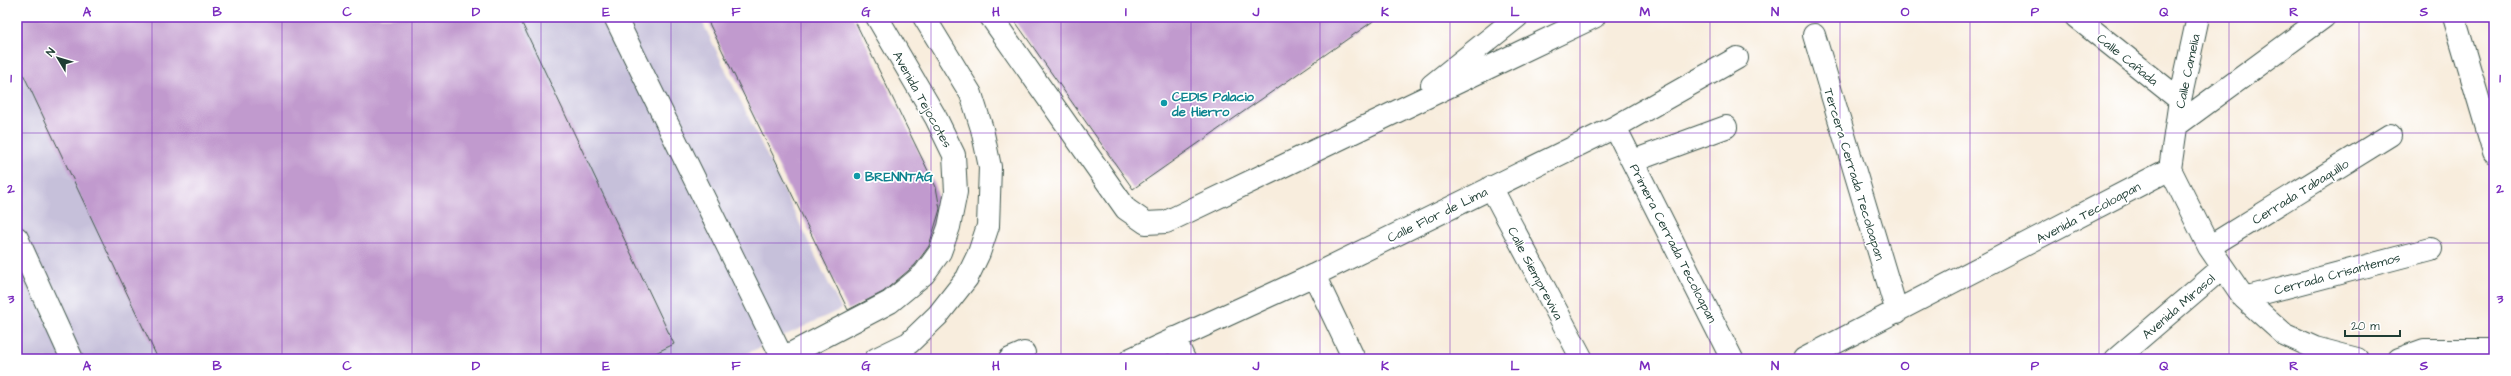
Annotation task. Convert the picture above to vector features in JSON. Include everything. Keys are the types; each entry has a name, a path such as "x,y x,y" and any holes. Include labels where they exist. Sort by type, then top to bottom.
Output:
{"street":[{"path":"615,17 783,359"},
{"name":"Avenida Tejocotes","path":"783,359 890,302 924,274 940,252 949,226 956,192 954,155 936,118 877,17"},
{"path":"876,359 909,343 938,315 968,278 979,253 988,226 990,167 982,129 971,94 924,17"},
{"path":"991,17 1126,209 1146,224 1166,222 1594,17"},
{"path":"1403,108 1517,17"},
{"name":"Calle Cañada","path":"2076,17 2180,100"},
{"name":"Calle Camelia","path":"2176,125 2198,17"},
{"path":"2324,17 2176,125 2170,169 2209,247 2244,298 2284,334 2315,348 2357,359"},
{"path":"2454,17 2494,152"},
{"name":"Tercera Cerrada Tecoloapan","path":"1814,35 1897,312"},
{"name":"Calle Flor de Lima","path":"1131,359 1314,275 1615,127 1737,58"},
{"name":"Primera Cerrada Tecoloapan","path":"1615,127 1732,359"},
{"path":"1633,161 1726,127"},
{"name":"Cerrada Tabaquillo","path":"2209,247 2390,135"},
{"name":"Avenida Tecoloapan","path":"1804,359 2170,169"},
{"name":"Calle Siempreviva","path":"1491,187 1582,359"},
{"path":"17,238 72,359"},
{"name":"Cerrada Crisantemos","path":"2244,298 2431,249"},
{"name":"Avenida Mirasol","path":"2116,359 2222,268"},
{"path":"1314,275 1354,359"},
{"path":"1174,338 1184,359"},
{"path":"2399,359 2424,350 2494,350"}],"shaded area":[{"path":"17,17 700,17 841,309 735,359 20,359 17,353"}],"building":[{"path":"17,17 519,17 674,344 643,359 158,359 17,61"},
{"name":"BRENNTAG","path":"706,17 853,17 936,187 940,209 929,246 915,265 883,292 848,310"},
{"name":"CEDIS Palacio de Hierro","path":"1012,17 1379,17 1133,189"}],"place":[{"name":"CEDIS Palacio de Hierro","path":"1164,103"},
{"name":"BRENNTAG","path":"857,176"}]}
